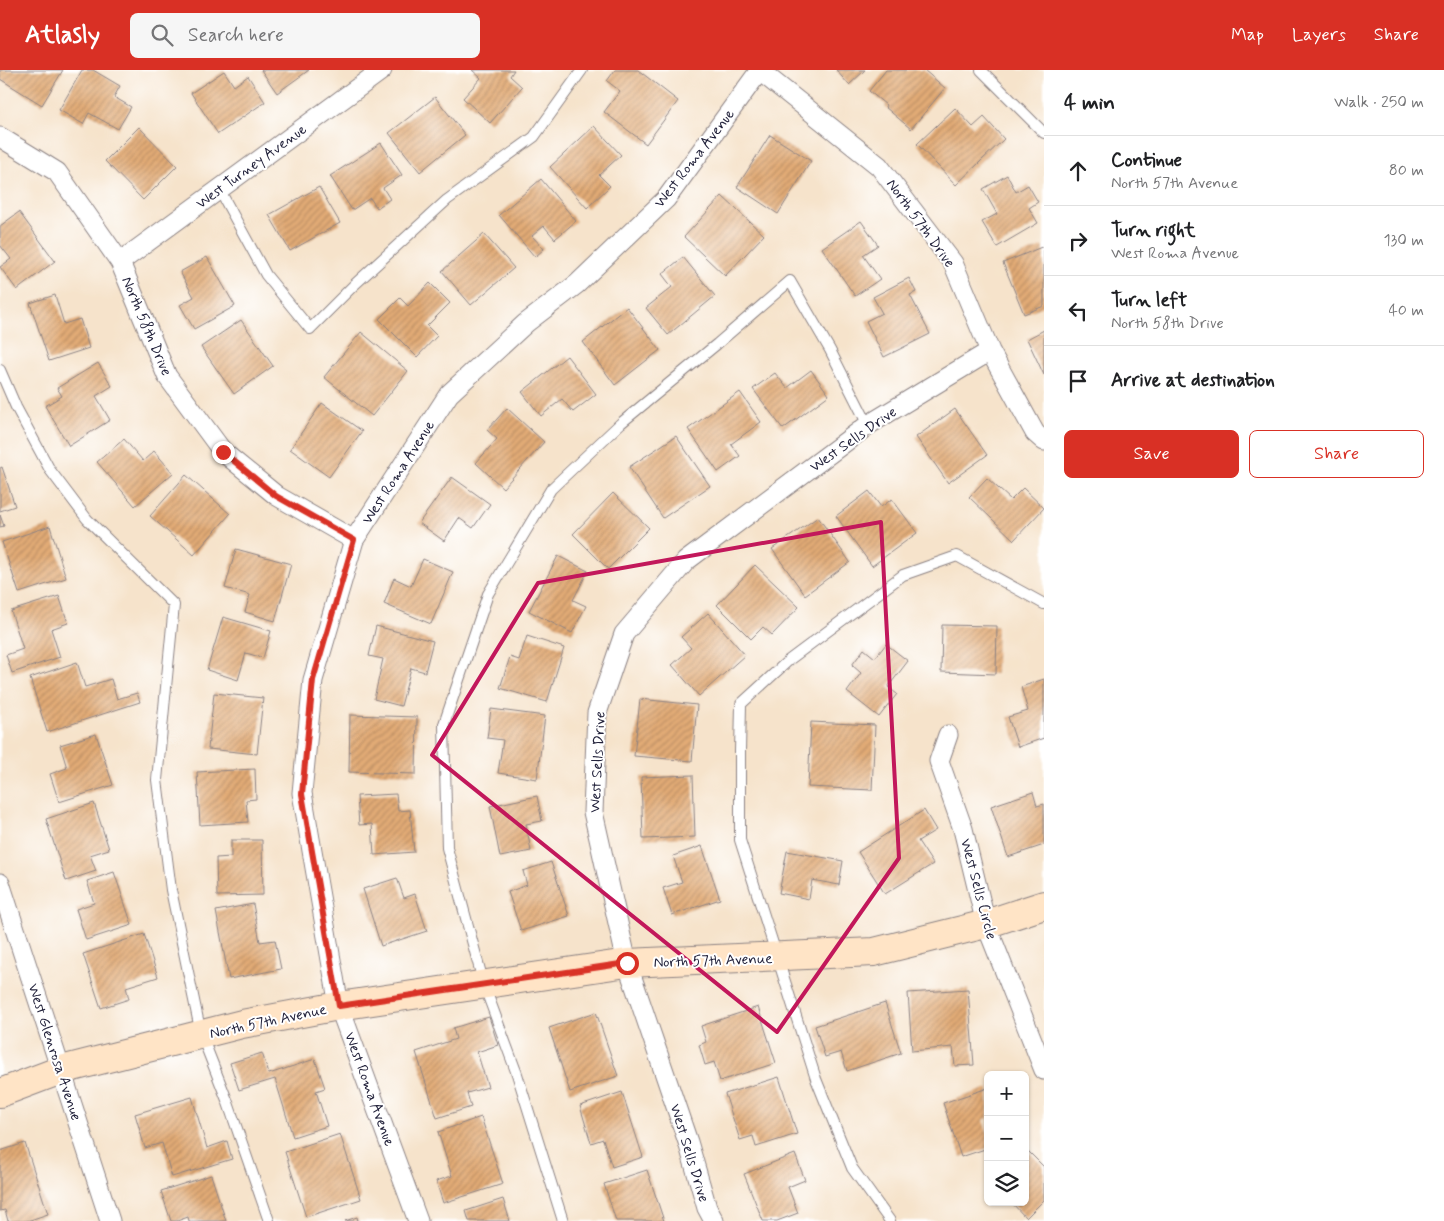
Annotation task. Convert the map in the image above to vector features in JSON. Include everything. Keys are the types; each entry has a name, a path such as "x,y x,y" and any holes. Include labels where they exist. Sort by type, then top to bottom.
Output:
{"street":[{"name":"West Turney Avenue","path":"120,262 382,70"},
{"name":"North 57th Drive","path":"760,70 879,166 953,263 990,352 1035,433 1044,441"},
{"name":"West Roma Avenue","path":"418,1221 339,1006 302,794 313,680 354,540 449,394 526,324 577,284 666,199 760,70"},
{"name":"North 58th Drive","path":"0,137 57,172 120,262 167,376 223,452 276,496 354,540"},
{"name":"West Sells Drive","path":"714,1221 707,1208 688,1142 627,963 592,812 597,713 624,634 686,561 868,426 990,352"},
{"name":"West Sells Circle","path":"948,735 939,761 963,828 986,924 1044,1070"},
{"name":"West Glenrosa Avenue","path":"0,883 110,1221"},
{"name":"North 57th Avenue","path":"0,1093 61,1070 201,1034 242,1024 339,1006 627,963 874,952 986,924 1044,905"}],"lane":[{"path":"219,189 266,275 310,329 354,285 447,200 534,137 582,70"},
{"path":"981,70 1044,133"},
{"path":"564,1221 517,1074 484,985 447,848 444,724 488,594 551,489 621,423 790,281 830,350 868,426"},
{"path":"0,370 16,407 50,470 87,519 174,605 157,780 171,890 201,1034 227,1100 269,1221"},
{"path":"890,1221 852,1168 816,1078 740,840 741,704 789,660 903,575 957,556 1044,604"}],"highlighted area":[{"path":"881,522 899,858 777,1032 432,755 538,583"}],"building":[{"path":"0,70 63,70 42,105 0,79"},
{"path":"82,70 93,70 120,86 114,97 131,107 118,129 89,113 83,124 59,110"},
{"path":"261,70 309,70 277,93"},
{"path":"472,70 514,70 510,76 522,87 490,123 463,98 481,78"},
{"path":"615,70 638,70 678,101 646,144 604,112 620,91 607,81"},
{"path":"836,70 865,70 849,85"},
{"path":"886,70 924,70 945,88 911,129 869,91"},
{"path":"224,71 234,86 248,76 265,102 218,134 191,93"},
{"path":"435,97 465,135 420,172 389,133"},
{"path":"955,108 973,127 984,117 1004,139 956,185 917,144"},
{"path":"594,126 621,155 599,175 610,186 587,208 550,167"},
{"path":"139,127 177,166 143,200 105,161"},
{"path":"770,135 811,161 778,214 737,187"},
{"path":"381,143 402,175 383,188 390,199 377,208 370,198 352,210 330,176"},
{"path":"1007,175 1016,192 1028,185 1038,202 1029,208 1038,223 997,247 982,222 997,214 983,189"},
{"path":"541,179 576,221 555,239 544,226 532,236 544,249 535,257 499,215"},
{"path":"319,187 340,223 290,251 269,215"},
{"path":"722,196 764,235 725,276 684,237"},
{"path":"19,212 55,261 17,290 0,267 11,259 0,245 0,226"},
{"path":"861,221 878,245 863,255 880,279 855,296 822,248"},
{"path":"484,234 514,268 471,305 442,271"},
{"path":"1044,246 1044,306 1024,314 1003,263"},
{"path":"207,257 235,306 194,329 180,305 194,297 180,272"},
{"path":"683,257 715,296 668,335 646,308 672,287 662,274"},
{"path":"909,278 916,292 910,295 930,334 884,357 866,321 882,313 873,297"},
{"path":"430,283 450,303 427,326 437,336 417,357 379,319 400,298 408,306"},
{"path":"55,295 64,324 80,319 89,348 49,361 30,303"},
{"path":"627,307 660,350 615,385 583,342"},
{"path":"241,320 273,366 234,394 201,347"},
{"path":"1044,330 1044,375 1027,339"},
{"path":"361,332 408,371 372,416 324,377"},
{"path":"567,356 596,394 573,412 562,399 541,416 522,392"},
{"path":"98,363 112,386 96,396 110,420 69,446 45,406 62,396 57,388"},
{"path":"811,370 829,395 783,429 753,389 775,373 787,388"},
{"path":"740,392 761,422 731,444 740,456 718,472 688,429"},
{"path":"322,403 362,431 329,477 290,449"},
{"path":"507,408 544,442 503,488 476,463 497,439 487,430"},
{"path":"955,409 987,455 948,483 916,437"},
{"path":"676,436 710,486 663,518 629,467"},
{"path":"124,439 143,461 154,451 173,473 135,506 97,462"},
{"path":"2,467 15,506 0,511 0,468"},
{"path":"186,475 230,514 194,555 150,516"},
{"path":"452,477 490,504 473,528 459,518 444,541 419,523"},
{"path":"987,478 1011,500 1023,488 1044,508 1014,540 969,497"},
{"path":"869,491 881,507 892,499 917,533 872,566 836,516"},
{"path":"613,493 649,528 608,569 573,534"},
{"path":"0,515 4,526 0,527"},
{"path":"818,517 850,562 805,595 772,549"},
{"path":"50,526 66,578 19,593 2,542"},
{"path":"236,549 291,564 275,621 245,612 250,595 225,588"},
{"path":"558,556 588,571 573,600 586,606 572,633 529,611"},
{"path":"423,559 453,572 431,624 384,604 394,578 411,586"},
{"path":"755,565 799,607 772,635 763,627 751,639 717,605"},
{"path":"59,596 68,623 51,629 60,657 12,673 6,655 23,649 11,611"},
{"path":"708,613 745,655 699,696 672,665 691,648 681,637"},
{"path":"223,617 271,631 263,658 246,653 238,680 207,670"},
{"path":"942,625 997,626 996,674 941,672"},
{"path":"376,626 433,641 425,672 411,668 401,706 374,699 383,659 369,656"},
{"path":"527,636 564,648 547,702 500,688 510,657 519,660"},
{"path":"886,644 908,661 888,687 897,694 879,717 847,692 861,673 852,665 864,649 875,658"},
{"path":"77,662 85,687 111,679 117,699 137,693 140,702 47,732 30,678"},
{"path":"1044,679 1044,738 1018,747 1008,717 1028,711 1021,687"},
{"path":"214,693 263,698 257,754 208,749"},
{"path":"640,699 697,705 692,761 634,756"},
{"path":"491,709 545,716 537,779 498,773 503,740 487,738"},
{"path":"350,715 417,717 416,774 349,772"},
{"path":"811,722 875,725 872,790 808,787"},
{"path":"96,734 113,785 59,802 50,774 67,768 60,745"},
{"path":"255,769 256,799 246,800 248,822 200,825 197,772"},
{"path":"693,775 695,837 643,839 641,777"},
{"path":"1033,792 1037,806 1044,804 1044,845 1008,857 991,806"},
{"path":"396,794 398,811 410,810 414,852 374,855 372,824 359,825 357,796"},
{"path":"537,796 542,821 526,824 531,851 500,857 490,806"},
{"path":"94,803 109,849 90,855 96,871 66,881 46,819"},
{"path":"924,810 936,830 918,841 933,864 885,894 858,852"},
{"path":"231,840 262,840 263,895 217,896 216,858 231,857"},
{"path":"702,846 720,899 672,915 663,888 682,882 673,856"},
{"path":"787,851 843,861 839,885 812,880 809,899 779,893"},
{"path":"551,862 569,916 521,931 508,892 527,885 523,871"},
{"path":"114,872 132,925 86,940 76,909 94,903 87,881"},
{"path":"397,878 404,898 415,894 427,931 381,946 363,889"},
{"path":"253,904 260,942 275,940 281,969 229,979 216,911"},
{"path":"144,934 158,977 126,987 129,999 101,1008 83,954"},
{"path":"968,989 974,1065 955,1066 953,1047 912,1051 908,993"},
{"path":"885,1003 901,1053 847,1071 841,1052 825,1057 815,1026"},
{"path":"758,1007 776,1063 720,1081 714,1062 705,1065 699,1045 706,1042 701,1026"},
{"path":"596,1012 618,1076 570,1092 549,1028"},
{"path":"489,1017 498,1045 477,1052 488,1087 467,1093 471,1107 437,1118 416,1052 456,1039 453,1028"},
{"path":"262,1053 269,1074 315,1059 325,1088 316,1091 327,1126 293,1137 275,1079 239,1090 230,1063"},
{"path":"779,1077 797,1134 756,1147 753,1136 740,1140 725,1094"},
{"path":"984,1089 984,1149 961,1157 943,1103"},
{"path":"622,1092 643,1157 612,1167 603,1139 591,1143 580,1106"},
{"path":"192,1097 207,1148 227,1141 232,1159 172,1177 162,1143 145,1148 135,1114"},
{"path":"481,1117 503,1184 443,1203 436,1181 452,1176 438,1132"},
{"path":"340,1134 361,1199 306,1217 285,1152"},
{"path":"25,1143 48,1214 27,1221 8,1221 5,1210 0,1211 0,1151"},
{"path":"1029,1152 1044,1167 1044,1200 1026,1218 1015,1206 1029,1206"},
{"path":"795,1154 805,1180 788,1187 798,1213 777,1221 763,1221 744,1174"},
{"path":"647,1170 664,1221 616,1221 604,1184"},
{"path":"211,1175 226,1221 189,1221 188,1217 171,1221 161,1191"},
{"path":"503,1199 510,1221 469,1221 466,1211"},
{"path":"357,1217 358,1221 345,1221"}],"route":[{"path":"223,452 276,496 354,540 313,680 302,794 339,1006 627,963"}]}
